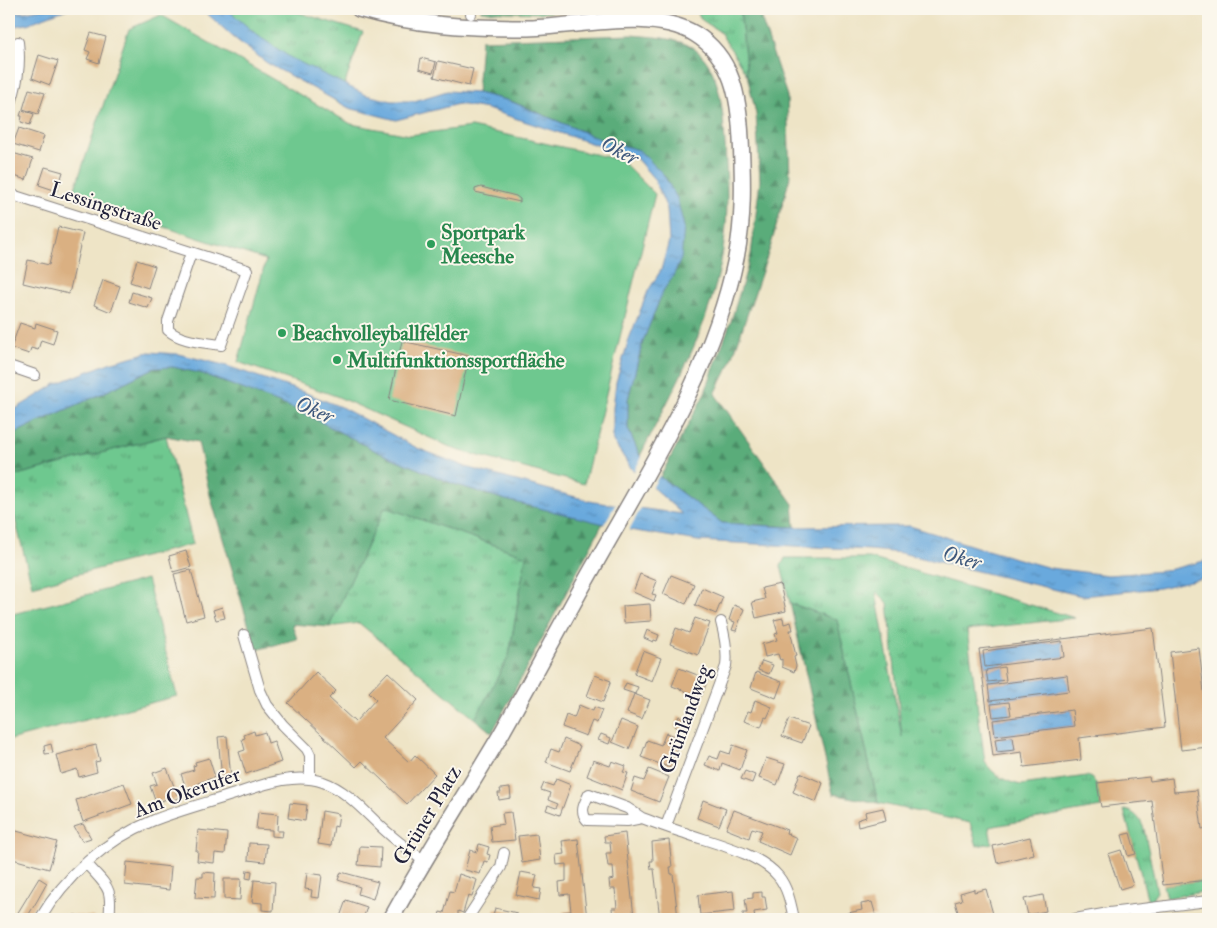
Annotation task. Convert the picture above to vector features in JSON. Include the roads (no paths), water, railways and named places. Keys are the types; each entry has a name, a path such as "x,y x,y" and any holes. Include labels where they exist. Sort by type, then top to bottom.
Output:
{"main road":[{"name":"Grüner Platz","path":"359,9 418,22 477,28 527,28 621,21 663,22 686,28 719,54 730,74 737,96 742,156 740,232 730,285 717,328 704,360 672,425 501,734 424,860 391,919"}],"street":[{"path":"9,109 18,80 20,59 18,42"},
{"name":"Lessingstraße","path":"9,194 247,270 221,345 181,338 168,330 168,321 191,253"},
{"path":"9,366 35,375"},
{"name":"Grünlandweg","path":"666,826 726,666 726,642 721,622"},
{"path":"244,635 260,690 267,705 283,726 307,749 310,755 310,778"},
{"name":"Am Okerufer","path":"40,919 54,898 86,863 116,841 151,822 259,786 280,781 310,778 333,786 389,835 424,860"},
{"path":"642,818 627,821 587,820 583,816 583,808 589,794 627,808 642,818 730,848 753,858 778,876 791,902 794,919"},
{"path":"467,919 500,867 504,853"},
{"path":"86,863 108,887 110,892 109,919"},
{"path":"1075,919 1109,913 1144,914 1208,901"}],"water":[{"path":"40,9 67,9 27,24 9,27 9,12 25,12"},
{"name":"Oker","path":"202,9 227,9 257,35 291,58 366,95 392,101 414,101 447,91 477,93 510,101 602,140 639,150 663,174 677,198 684,227 681,259 663,291 643,341 628,399 628,429 640,456 660,477 722,523 788,527 910,526 1050,568 1108,575 1164,571 1208,560 1208,577 1159,588 1082,596 901,553 698,541 629,530 506,500 454,484 378,452 298,410 200,373 173,367 154,368 9,436 9,413 56,384 109,363 149,352 178,354 224,365 306,393 343,408 417,448 469,468 594,502 682,514 631,468 613,441 613,408 616,382 629,339 648,291 661,270 669,241 667,209 654,179 636,158 487,109 458,104 396,120 349,108 267,63 233,37"},
{"path":"1062,641 1064,657 985,667 983,651"},
{"path":"1004,667 1006,680 988,682 986,670"},
{"path":"1067,675 1069,691 990,701 988,685"},
{"path":"1009,702 1011,715 993,717 991,704"},
{"path":"1072,710 1074,726 995,736 993,720"},
{"path":"1013,737 1015,750 997,752 995,739"}],"place":[{"name":"Sportpark Meesche","path":"431,244"},
{"name":"Beachvolleyballfelder","path":"282,333"},
{"name":"Multifunktionssportfläche","path":"337,360"}]}
